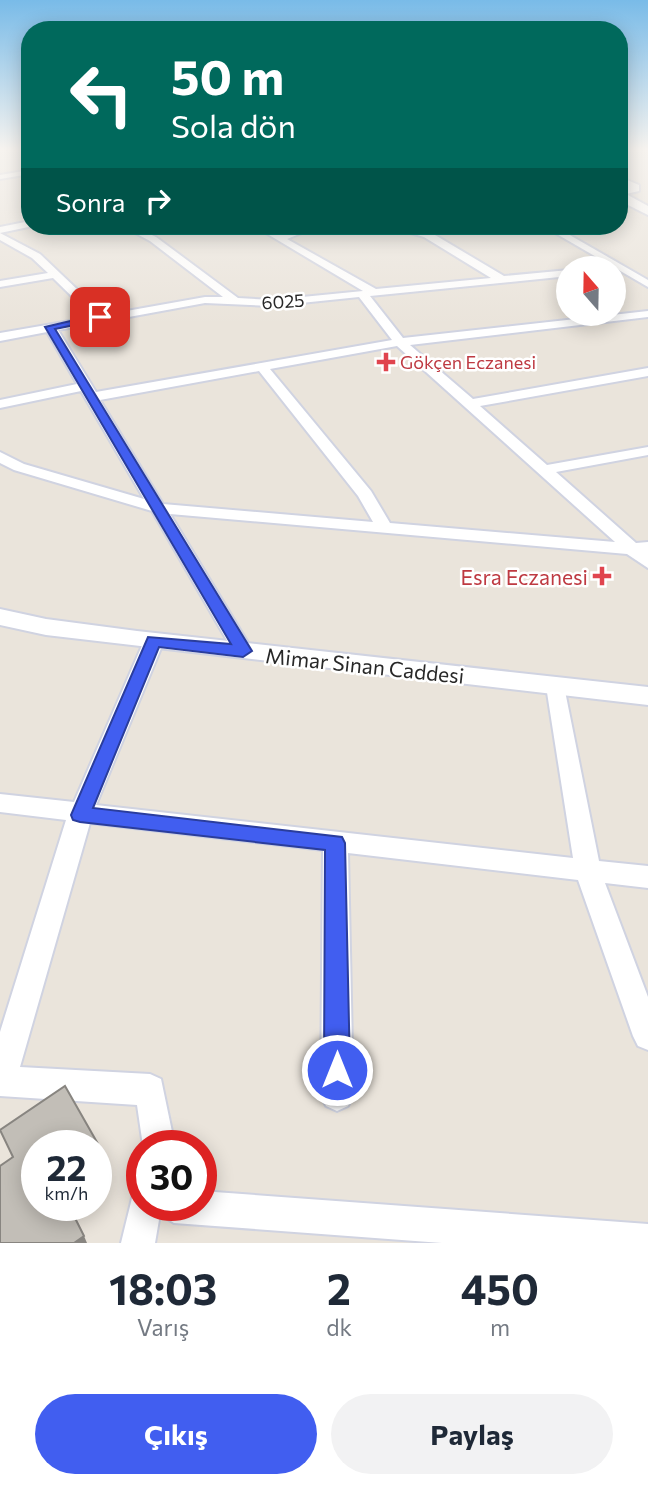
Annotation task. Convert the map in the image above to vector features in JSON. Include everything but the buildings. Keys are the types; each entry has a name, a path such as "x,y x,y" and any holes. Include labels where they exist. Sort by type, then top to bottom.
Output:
{"street":[{"path":"0,230 21,225"},
{"path":"145,235 237,303"},
{"path":"274,235 369,294 400,342 544,470 640,548 648,563"},
{"path":"280,238 289,235"},
{"path":"427,235 503,280"},
{"path":"563,235 598,256"},
{"path":"0,236 36,256 100,317"},
{"path":"626,267 635,266"},
{"path":"626,272 648,284"},
{"name":"6025","path":"0,337 205,300 237,303 369,294 556,274"},
{"path":"0,284 55,275"},
{"path":"0,404 262,367 400,342 648,314"},
{"path":"50,327 243,651"},
{"path":"262,367 365,494 385,528"},
{"path":"470,404 648,372"},
{"path":"544,470 648,451"},
{"path":"0,457 19,467 158,508 640,548"},
{"name":"Mimar Sinan Caddesi","path":"0,617 46,627 154,641 648,695"},
{"path":"154,641 80,815 0,1081 150,1090 156,1130"},
{"path":"556,686 588,871 648,1036"},
{"path":"0,803 80,815 648,877"},
{"path":"335,843 337,1095"},
{"path":"217,1209 648,1241"},
{"path":"138,1243 142,1221"}],"place":[{"name":"Gökçen Eczanesi","path":"386,362"},
{"name":"Esra Eczanesi","path":"602,576"}],"route":[{"path":"100,317 50,327 243,651 154,641 80,815 335,843 337,1070"}]}
